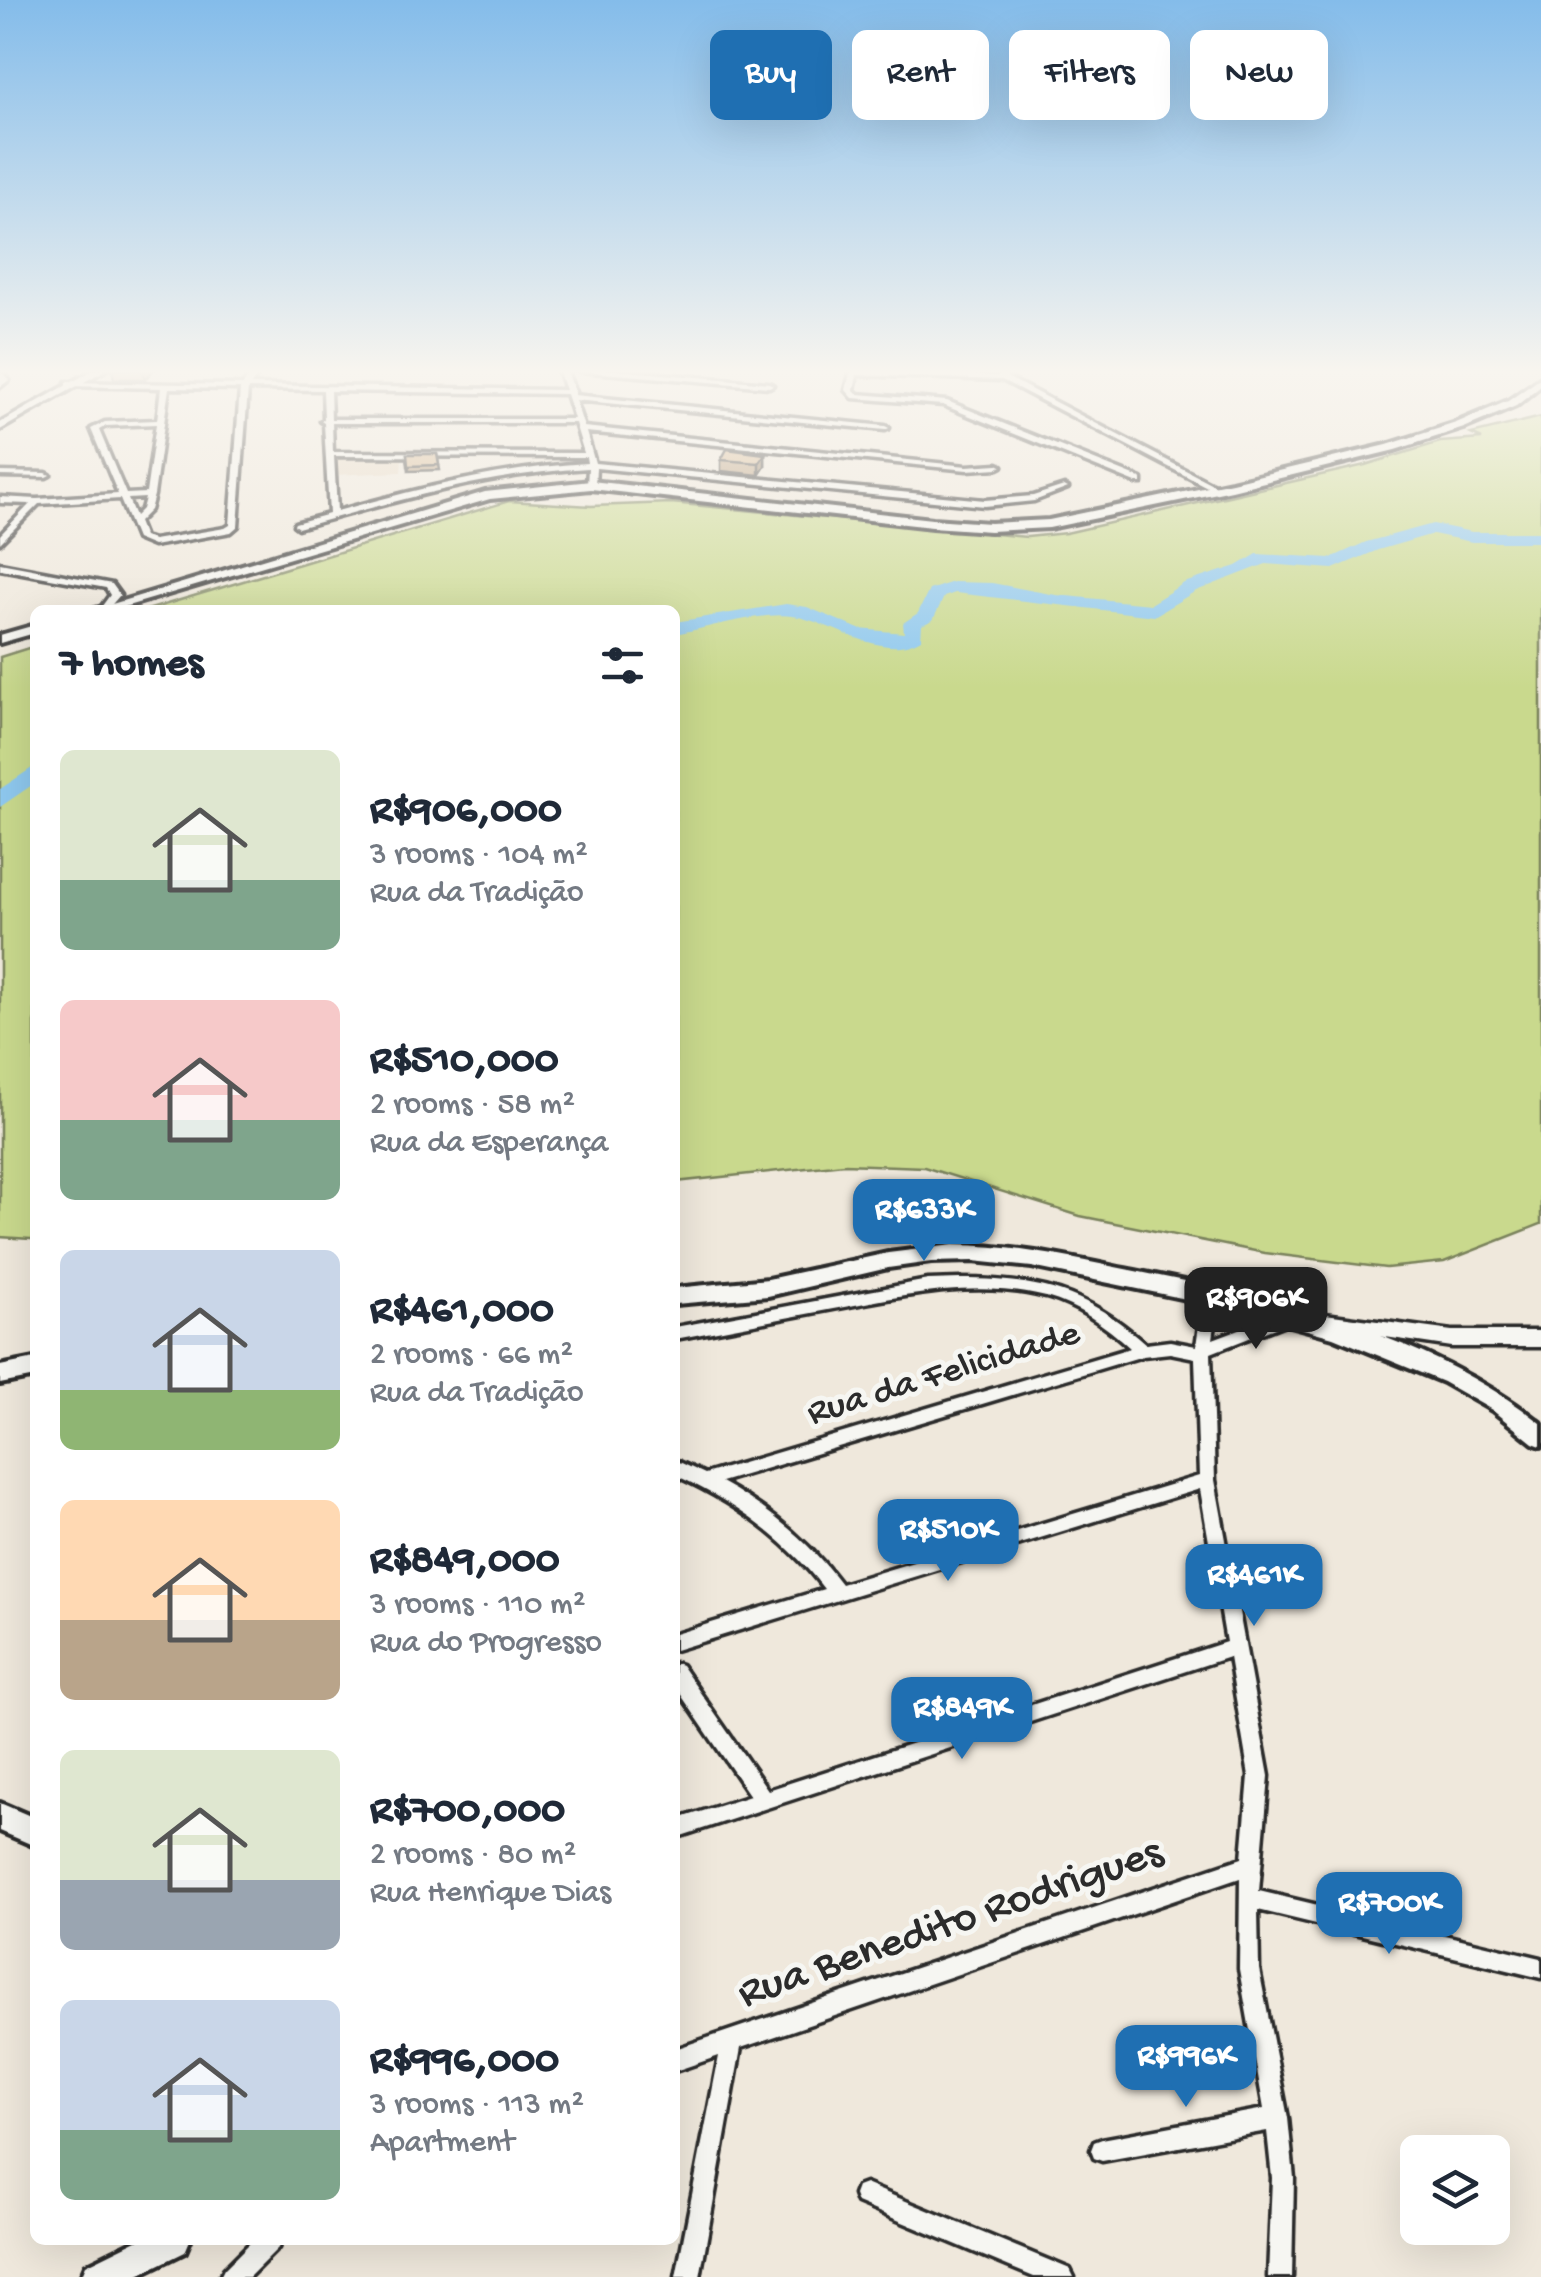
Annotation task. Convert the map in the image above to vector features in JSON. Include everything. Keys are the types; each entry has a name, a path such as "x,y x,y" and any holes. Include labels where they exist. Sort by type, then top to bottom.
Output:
{"main road":[{"path":"115,605 489,496 537,491 583,494 592,485 990,527 1049,524 1264,475"},
{"path":"0,639 30,630"},
{"path":"680,1296 732,1293 919,1255 956,1252 1004,1256 1192,1290 1290,1316 1456,1376 1510,1407 1541,1436"},
{"path":"1290,1316 1452,1338 1541,1339"},
{"path":"0,1374 30,1369"},
{"path":"0,1817 30,1830"},
{"path":"98,2277 164,2245"}],"street":[{"path":"114,475 140,538 161,542 220,533 234,526 238,475"},
{"path":"134,521 146,510 152,475"},
{"path":"330,475 333,515"},
{"path":"298,525 482,475"},
{"path":"591,475 592,485"},
{"path":"730,475 985,503 1034,498 1064,488"},
{"path":"1124,475 1139,481"},
{"path":"1192,475 1214,487"},
{"path":"0,500 37,502 150,495"},
{"path":"0,540 37,502"},
{"path":"0,566 109,586 114,595 105,605"},
{"path":"680,1332 928,1286 965,1284 1040,1288 1074,1299 1121,1328 1143,1350"},
{"path":"1192,1290 1207,1326 1207,1480 1259,1776 1248,1898 1250,1969 1284,2178 1280,2277"},
{"path":"1204,1351 1290,1316"},
{"name":"Rua da Felicidade","path":"706,1480 1143,1350 1204,1351"},
{"path":"680,1470 706,1480 801,1550 837,1593"},
{"path":"680,1640 1207,1480"},
{"path":"680,1827 1234,1648"},
{"path":"680,1678 764,1800"},
{"name":"Rua Benedito Rodrigues","path":"680,2058 1252,1864"},
{"path":"1248,1898 1541,1968"},
{"path":"688,2277 732,2041"},
{"path":"1102,2150 1277,2118"},
{"path":"864,2195 1062,2277"},
{"path":"232,2277 265,2245"}],"green space":[{"path":"1320,475 1541,475 1541,1224 1444,1262 1386,1268 1265,1253 1080,1216 924,1167 844,1164 680,1181 680,605 164,605 509,501 591,506 671,503 1027,537 1066,533"},
{"path":"30,648 30,1239 0,1237 0,657"}],"waterway":[{"path":"680,627 786,610 800,611 855,634 908,639 914,635 912,623 926,616 936,594 953,587 992,588 1056,601 1154,610 1190,587 1243,570 1263,558 1333,564 1372,546 1433,529 1472,537 1541,537"},
{"path":"0,800 30,776"}]}
